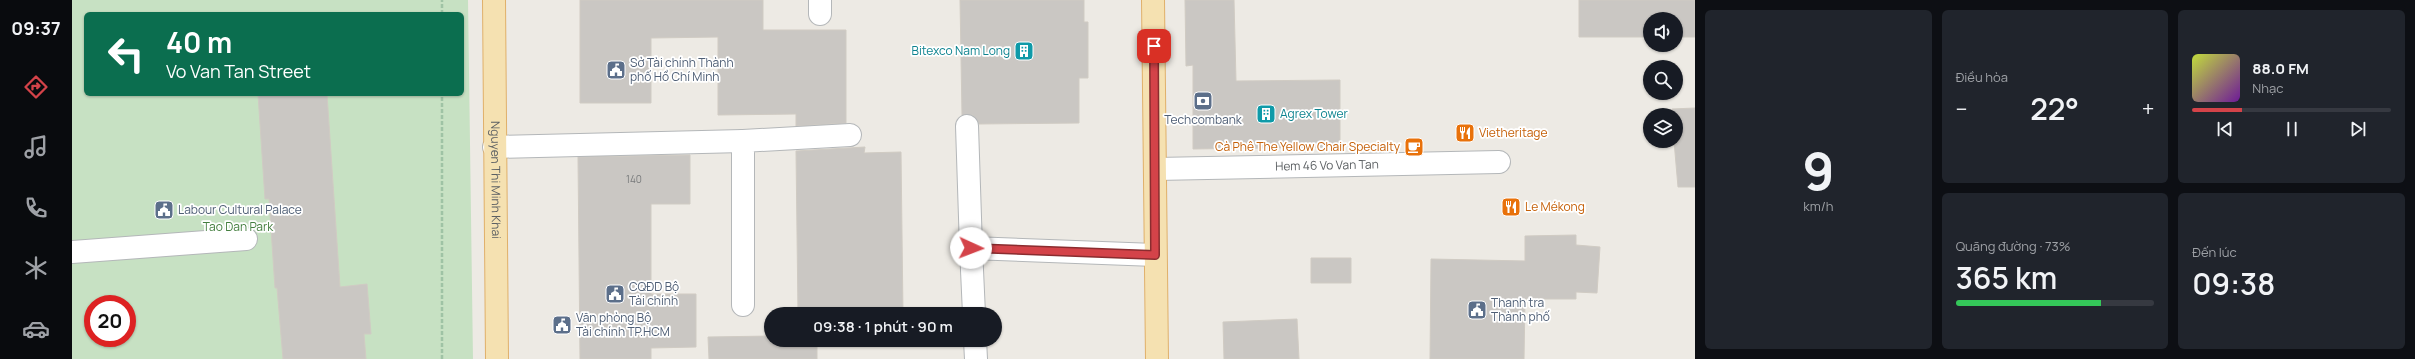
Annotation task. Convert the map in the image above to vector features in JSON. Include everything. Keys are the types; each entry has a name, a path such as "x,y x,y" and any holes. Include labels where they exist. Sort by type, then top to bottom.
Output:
{"main road":[{"name":"Nguyen Thi Minh Khai","path":"494,0 494,147 497,359"},
{"path":"1153,0 1157,359"}],"street":[{"path":"967,126 974,307"},
{"path":"494,147 743,141 850,135"},
{"path":"743,141 743,306"},
{"name":"Hem 46 Vo Van Tan","path":"1156,169 1499,162"},
{"path":"72,252 246,239"},
{"path":"971,248 1155,255"},
{"path":"975,347 976,359"}],"path":[{"path":"442,0 442,12"},
{"path":"442,96 442,359"}],"green space":[{"name":"Tao Dan Park","path":"72,0 468,0 473,359 72,359"}],"building":[{"path":"580,0 763,0 763,30 846,30 846,123 796,126 796,114 718,115 718,37 651,38 651,103 580,103"},
{"path":"960,0 1084,0 1084,22 1088,22 1088,78 1079,78 1079,123 979,124 973,115 962,115"},
{"name":"Agrex Tower","path":"1185,0 1234,0 1236,81 1340,80 1340,147 1193,149 1193,65 1186,66"},
{"path":"1579,0 1695,0 1695,37 1683,37 1683,12 1643,12 1643,37 1579,37"},
{"path":"258,96 327,96 340,287 367,284 371,334 364,334 366,359 283,359 277,288 275,288 269,199 265,199"},
{"path":"1695,108 1695,187 1678,187 1675,148 1683,148 1683,109"},
{"path":"865,147 864,153 901,152 903,307 798,307 796,151"},
{"name":"CQĐD Bộ Tài chính","path":"690,155 690,204 651,204 651,294 696,294 696,347 651,348 651,359 580,359 578,157"},
{"name":"Thanh tra Thành phố","path":"1576,235 1576,245 1600,247 1597,293 1576,292 1576,299 1525,299 1524,359 1430,359 1431,259 1525,261 1525,236"},
{"path":"1311,258 1351,258 1351,283 1311,283"},
{"path":"1297,319 1299,359 1224,359 1223,322"},
{"path":"764,336 764,347 817,347 817,359 709,359 708,337"}],"place":[{"name":"Bitexco Nam Long","path":"1024,51"},
{"name":"Sở Tài chính Thành phố Hồ Chí Minh","path":"616,70"},
{"name":"Techcombank","path":"1203,101"},
{"name":"Agrex Tower","path":"1266,114"},
{"name":"Vietheritage","path":"1465,133"},
{"name":"Cà Phê The Yellow Chair Specialty","path":"1414,147"},
{"name":"Le Mékong","path":"1511,207"},
{"name":"Labour Cultural Palace","path":"164,210"},
{"name":"CQĐD Bộ Tài chính","path":"615,294"},
{"name":"Thanh tra Thành phố","path":"1477,310"},
{"name":"Văn phòng Bộ Tài chính TP.HCM","path":"562,325"}],"route":[{"path":"971,248 1155,255 1156,169 1154,46"}]}
